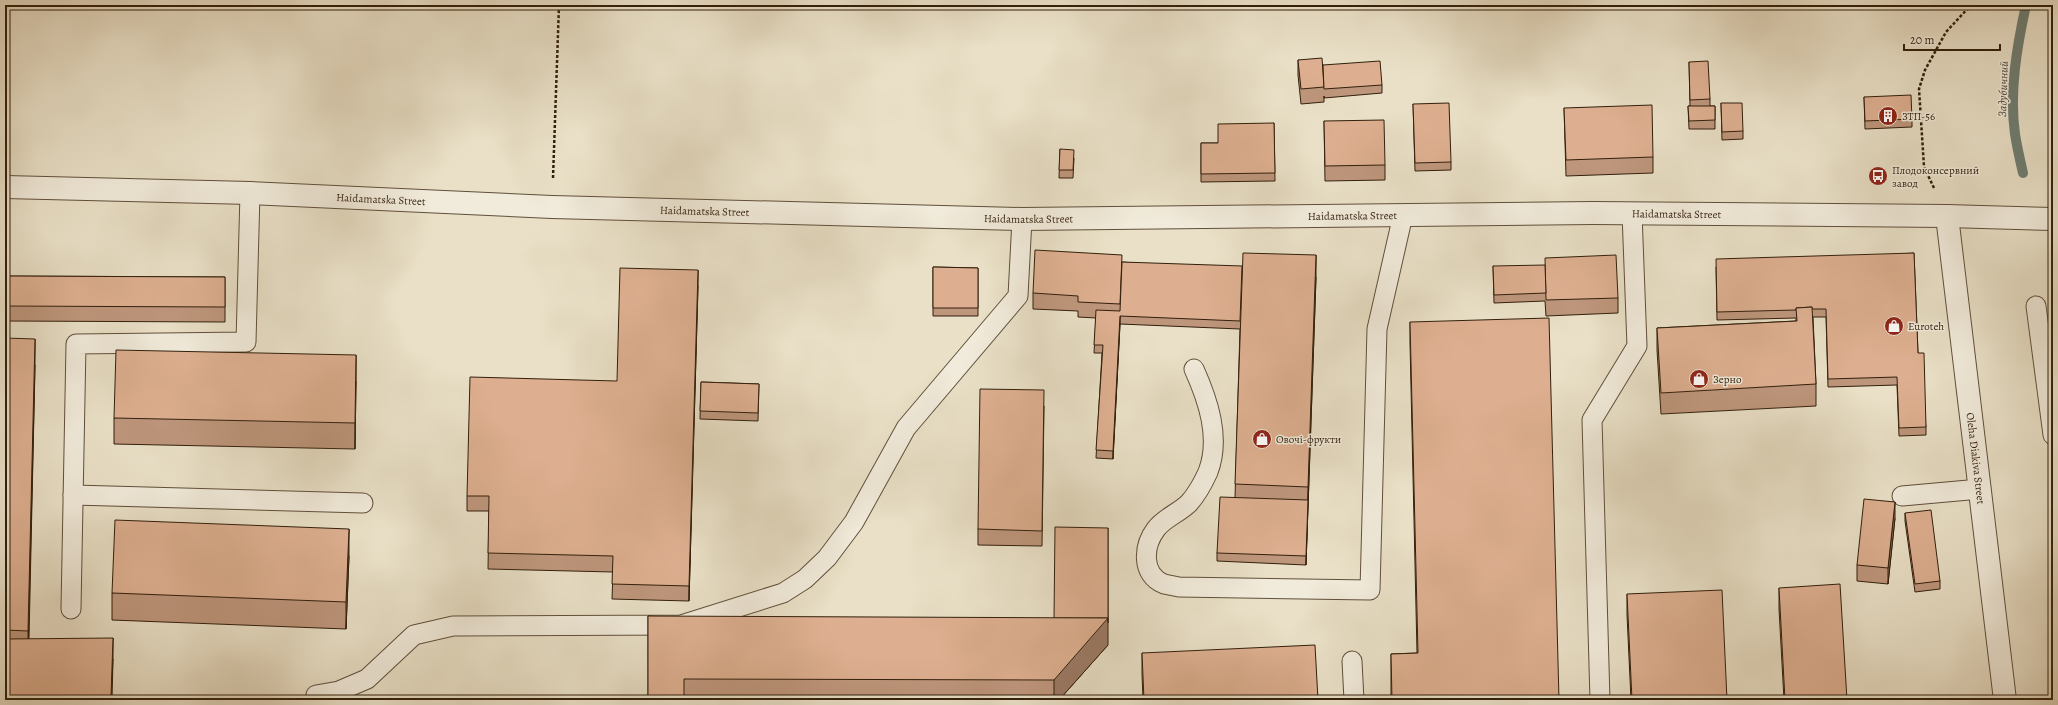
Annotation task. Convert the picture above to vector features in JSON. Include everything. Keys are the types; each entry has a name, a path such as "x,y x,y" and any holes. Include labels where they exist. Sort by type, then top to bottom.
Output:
{"street":[{"name":"Haidamatska Street","path":"5,187 250,193 552,207 1022,219 1632,213 1948,216 2053,219"},
{"name":"Oleha Diakiva Street","path":"1948,216 2005,700"}],"lane":[{"path":"71,609 76,344 246,342 250,193"},
{"path":"1600,700 1592,420 1637,346 1632,213"},
{"path":"1194,369 1206,398 1212,426 1213,449 1208,471 1199,489 1188,504 1156,529 1147,544 1146,563 1151,574 1163,583 1179,587 1370,590 1377,329 1403,215"},
{"path":"316,695 339,691 367,679 414,635 432,629 452,626 681,625 783,593 805,579 827,558 854,522 906,428 1018,296 1022,219"},
{"path":"2036,306 2053,435"},
{"path":"1902,496 1980,489"},
{"path":"73,495 363,503"},
{"path":"1352,661 1354,700"}],"path":[{"path":"552,207 559,5"},
{"path":"1948,216 1924,167 1919,89 1925,70 1946,32 1971,5"}],"building":[{"path":"1322,58 1324,87 1301,89 1298,60"},
{"path":"1380,61 1382,85 1324,89 1323,65"},
{"path":"1708,61 1710,99 1690,100 1689,62"},
{"name":"ЗТП-56","path":"1911,95 1912,119 1865,121 1864,97"},
{"path":"1449,103 1451,162 1415,163 1413,104"},
{"path":"1721,103 1742,103 1743,131 1722,132"},
{"path":"1652,105 1653,157 1566,160 1564,108"},
{"path":"1688,106 1715,106 1715,120 1689,121"},
{"path":"1384,120 1385,165 1325,166 1324,121"},
{"path":"1274,123 1275,173 1201,174 1201,143 1218,143 1218,124"},
{"path":"1060,149 1074,150 1073,170 1059,170"},
{"path":"1035,250 1122,255 1120,304 1078,302 1078,296 1033,293"},
{"path":"1243,253 1316,255 1308,487 1235,484"},
{"path":"1914,253 1918,353 1924,353 1926,427 1899,428 1897,377 1828,379 1826,309 1812,309 1812,307 1796,308 1796,310 1717,312 1716,259"},
{"path":"1616,255 1618,298 1546,300 1545,258"},
{"path":"1122,262 1242,266 1240,321 1120,316 1113,451 1096,450 1103,345 1094,345 1096,310 1120,311"},
{"path":"1545,265 1546,293 1494,295 1493,266"},
{"path":"933,267 978,268 978,308 933,308"},
{"path":"620,268 698,270 689,586 612,584 613,556 488,553 489,496 467,496 470,377 617,381"},
{"path":"5,276 225,277 225,307 5,306"},
{"path":"1812,307 1816,384 1661,393 1657,328 1797,321 1796,308"},
{"path":"1549,318 1559,700 1392,700 1391,654 1418,653 1410,322"},
{"path":"5,338 35,339 28,631 5,630"},
{"path":"116,350 356,355 355,423 114,418"},
{"path":"701,382 759,384 758,413 700,411"},
{"path":"980,389 1044,390 1042,531 978,529"},
{"path":"1220,497 1308,500 1306,556 1217,553"},
{"path":"1864,499 1895,502 1888,568 1857,565"},
{"path":"1931,510 1940,581 1915,584 1905,513"},
{"path":"115,520 349,529 346,602 112,593"},
{"path":"1055,527 1108,528 1108,618 1054,618"},
{"path":"1840,584 1847,700 1785,700 1779,588"},
{"path":"1722,590 1727,700 1632,700 1627,594"},
{"path":"648,616 1108,618 1054,680 684,679 684,697 648,697"},
{"path":"113,638 111,697 5,700 5,639"},
{"path":"1315,645 1318,700 1144,700 1142,653"}],"waterway":[{"name":"Задубичний","path":"2023,173 2013,118 2013,86 2017,53 2026,5"}],"place":[{"name":"ЗТП-56","path":"1888,116"},
{"name":"Плодоконсервний завод","path":"1878,176"},
{"name":"Euroteh","path":"1894,326"},
{"name":"Зерно","path":"1699,379"},
{"name":"Овочі-фрукти","path":"1262,439"}]}
